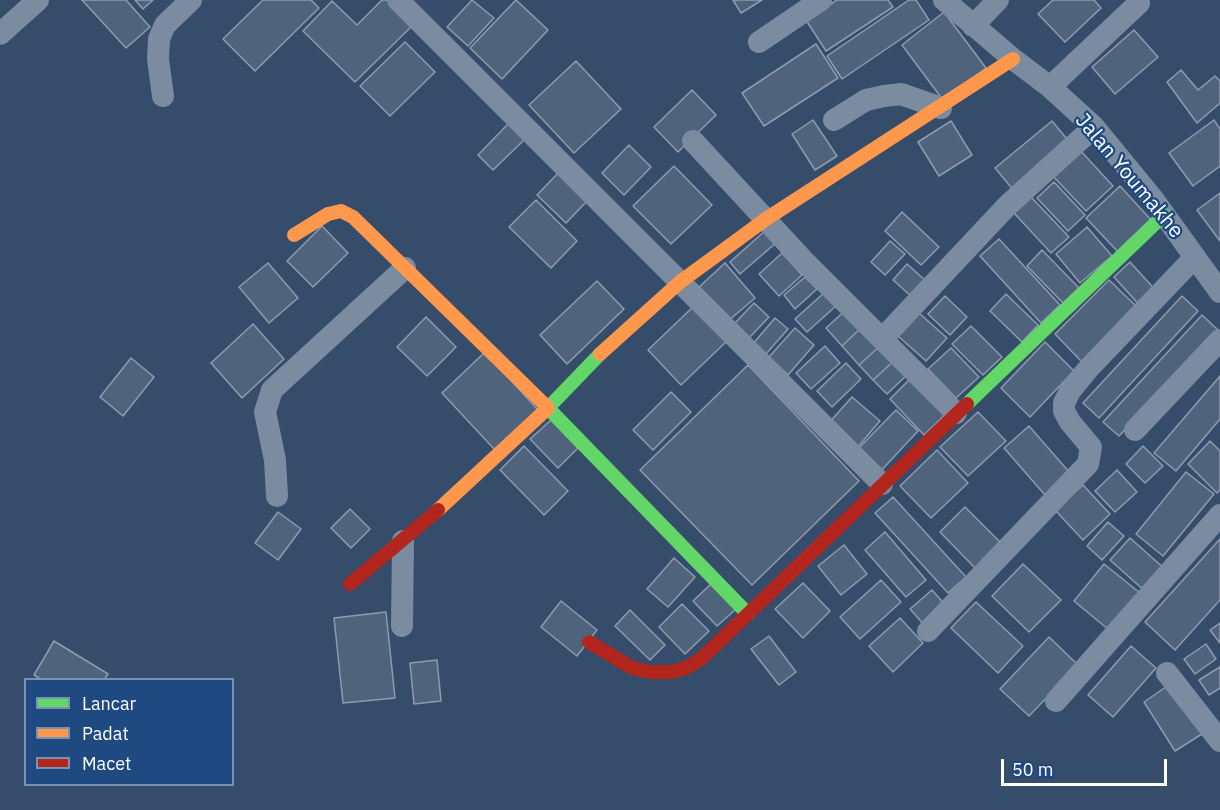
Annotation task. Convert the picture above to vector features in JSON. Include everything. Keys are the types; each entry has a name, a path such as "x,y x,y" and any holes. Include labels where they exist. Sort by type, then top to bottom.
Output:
{"street":[{"path":"0,34 38,0"},
{"path":"162,96 158,59 159,39 165,25 191,0"},
{"path":"398,0 882,484"},
{"path":"759,42 821,0"},
{"name":"Jalan Youmakhe","path":"944,0 1013,59 1050,87 1094,127 1164,215 1220,292"},
{"path":"973,26 998,0"},
{"path":"1050,87 1139,3"},
{"path":"350,584 441,507 548,408 586,367 680,282 766,219 941,108 1013,59"},
{"path":"834,120 866,100 901,94 941,108"},
{"path":"882,339 1007,206 1094,127"},
{"path":"693,141 956,413"},
{"path":"294,235 328,214 341,211 353,217 548,408 748,614"},
{"path":"589,642 632,668 671,672 686,668 701,659 1164,215"},
{"path":"928,631 1088,464 1091,447 1070,422 1064,411 1064,403 1088,369 1195,257"},
{"path":"277,496 275,460 265,412 272,390 405,268"},
{"path":"1135,430 1220,340"},
{"path":"1056,701 1220,515"},
{"path":"402,626 410,535"},
{"path":"1167,673 1220,741"}],"building":[{"path":"82,0 126,0 150,27 126,48"},
{"path":"135,0 153,0 143,9"},
{"path":"263,0 311,0 319,8 255,71 223,39"},
{"path":"382,0 389,0 413,25 355,82 303,31 332,1 357,25"},
{"path":"472,0 494,18 468,46 447,27"},
{"path":"516,0 548,30 502,79 470,48"},
{"path":"733,0 762,0 741,13"},
{"path":"837,0 888,0 893,7 826,51 806,20"},
{"path":"909,0 916,0 929,20 842,79 827,56"},
{"path":"1053,0 1094,0 1101,8 1065,42 1038,14"},
{"path":"944,12 986,68 943,100 902,45"},
{"path":"1134,30 1158,57 1115,94 1092,67"},
{"path":"405,42 435,72 390,116 360,86"},
{"path":"816,44 838,78 764,126 742,93"},
{"path":"576,61 621,109 574,153 529,105"},
{"path":"1181,70 1198,90 1215,76 1220,81 1220,103 1197,123 1167,82"},
{"path":"692,90 716,115 678,152 654,127"},
{"path":"813,120 837,156 815,170 792,134"},
{"path":"1214,120 1220,129 1220,166 1193,186 1169,153"},
{"path":"951,121 972,155 939,176 918,142"},
{"path":"1052,121 1072,145 1015,192 995,168"},
{"path":"509,123 525,139 493,170 478,155"},
{"path":"629,145 651,167 624,195 602,173"},
{"path":"1079,149 1113,186 1086,211 1051,174"},
{"path":"674,166 712,205 671,244 633,206"},
{"path":"561,170 590,198 566,223 537,195"},
{"path":"1054,182 1085,215 1068,231 1037,198"},
{"path":"1120,186 1152,221 1119,253 1086,218"},
{"path":"1220,193 1220,241 1197,210"},
{"path":"1031,197 1069,237 1051,253 1014,213"},
{"path":"536,200 577,241 551,268 509,227"},
{"path":"902,212 939,247 921,265 885,231"},
{"path":"322,226 348,253 313,287 287,261"},
{"path":"1087,227 1112,256 1080,283 1056,254"},
{"path":"766,230 777,242 740,274 730,262"},
{"path":"999,239 1060,305 1041,323 980,256"},
{"path":"890,241 905,254 885,275 871,262"},
{"path":"1042,250 1079,288 1063,303 1027,266"},
{"path":"782,253 802,275 779,296 759,274"},
{"path":"1130,262 1159,294 1143,309 1114,277"},
{"path":"268,263 298,298 269,323 239,287"},
{"path":"725,263 755,298 727,322 697,289"},
{"path":"907,264 926,281 912,297 893,280"},
{"path":"805,277 817,289 795,309 784,295"},
{"path":"1109,280 1137,307 1082,362 1055,334"},
{"path":"597,281 624,309 567,364 540,335"},
{"path":"825,292 837,305 807,332 795,319"},
{"path":"1006,294 1038,325 1022,342 990,311"},
{"path":"945,296 967,317 950,335 928,314"},
{"path":"1182,296 1198,311 1099,418 1083,403"},
{"path":"754,303 769,317 749,338 734,324"},
{"path":"696,304 729,339 681,385 648,350"},
{"path":"848,308 864,325 842,346 826,328"},
{"path":"919,313 947,338 926,361 898,336"},
{"path":"1202,315 1218,330 1119,436 1103,422"},
{"path":"426,317 456,347 427,376 397,347"},
{"path":"775,318 788,329 765,355 752,345"},
{"path":"253,324 284,359 242,398 211,363"},
{"path":"864,325 882,344 859,365 842,346"},
{"path":"971,326 1002,357 983,375 952,344"},
{"path":"795,328 814,345 788,375 769,357"},
{"path":"1045,342 1074,371 1030,417 1001,388"},
{"path":"882,344 896,359 873,380 859,365"},
{"path":"825,346 840,363 811,389 796,373"},
{"path":"951,348 979,377 956,398 928,369"},
{"path":"485,352 538,410 495,450 442,393"},
{"path":"131,358 154,377 123,416 100,397"},
{"path":"896,359 909,373 887,394 873,380"},
{"path":"846,363 861,379 832,407 817,391"},
{"path":"748,365 859,481 752,585 640,470"},
{"path":"915,374 950,410 924,435 890,399"},
{"path":"1220,376 1220,419 1176,471 1154,453"},
{"path":"671,392 691,412 653,450 633,430"},
{"path":"852,397 880,421 855,450 827,425"},
{"path":"896,410 918,431 877,475 854,453"},
{"path":"978,412 1006,441 968,476 940,447"},
{"path":"551,420 578,448 558,468 530,439"},
{"path":"1029,426 1070,473 1045,495 1004,448"},
{"path":"1210,441 1220,451 1220,490 1217,493 1188,464"},
{"path":"524,446 568,491 544,515 500,470"},
{"path":"1143,446 1163,466 1145,483 1126,464"},
{"path":"937,450 968,483 931,518 900,486"},
{"path":"1117,470 1137,492 1115,512 1095,491"},
{"path":"1186,472 1214,494 1163,556 1136,534"},
{"path":"1083,485 1110,514 1083,540 1055,510"},
{"path":"893,497 966,577 948,593 875,513"},
{"path":"965,507 1000,542 975,568 940,532"},
{"path":"350,509 370,529 351,548 331,528"},
{"path":"278,512 301,529 278,560 255,543"},
{"path":"1108,522 1124,536 1102,560 1087,546"},
{"path":"885,532 926,580 906,597 865,550"},
{"path":"1130,538 1166,570 1146,592 1110,560"},
{"path":"1220,539 1220,600 1175,650 1145,622"},
{"path":"844,545 867,574 841,595 818,566"},
{"path":"674,558 695,577 668,607 647,589"},
{"path":"1023,564 1061,600 1029,632 992,596"},
{"path":"1104,564 1140,593 1109,630 1074,601"},
{"path":"881,580 901,602 860,639 840,617"},
{"path":"712,583 736,609 717,626 693,601"},
{"path":"803,583 830,611 803,638 775,609"},
{"path":"932,590 949,609 927,628 910,609"},
{"path":"561,601 597,630 577,656 541,627"},
{"path":"976,602 1023,646 998,673 951,628"},
{"path":"682,604 709,631 685,654 659,627"},
{"path":"630,610 665,645 650,660 615,626"},
{"path":"386,612 395,698 343,703 334,618"},
{"path":"900,618 923,643 893,672 869,646"},
{"path":"1220,623 1220,643 1210,630"},
{"path":"769,636 796,672 779,685 751,649"},
{"path":"1049,637 1078,665 1029,716 1000,689"},
{"path":"54,641 108,674 105,678 39,678 34,675"},
{"path":"1206,644 1216,659 1195,674 1184,659"},
{"path":"1131,646 1156,668 1113,717 1088,695"},
{"path":"437,660 441,701 414,704 410,663"},
{"path":"1220,667 1220,688 1209,695 1199,680"},
{"path":"1173,682 1205,732 1175,751 1144,702"}],"traffic: fast":[{"path":"967,404 1164,215"},
{"path":"600,354 548,408 748,614"}],"traffic: slow":[{"path":"600,354 680,282 766,219 1013,59"},
{"path":"294,235 328,214 341,211 353,217 548,408 438,510"}],"traffic: jam":[{"path":"589,642 632,668 650,672 671,672 686,668 701,659 967,404"},
{"path":"350,584 438,510"}]}
